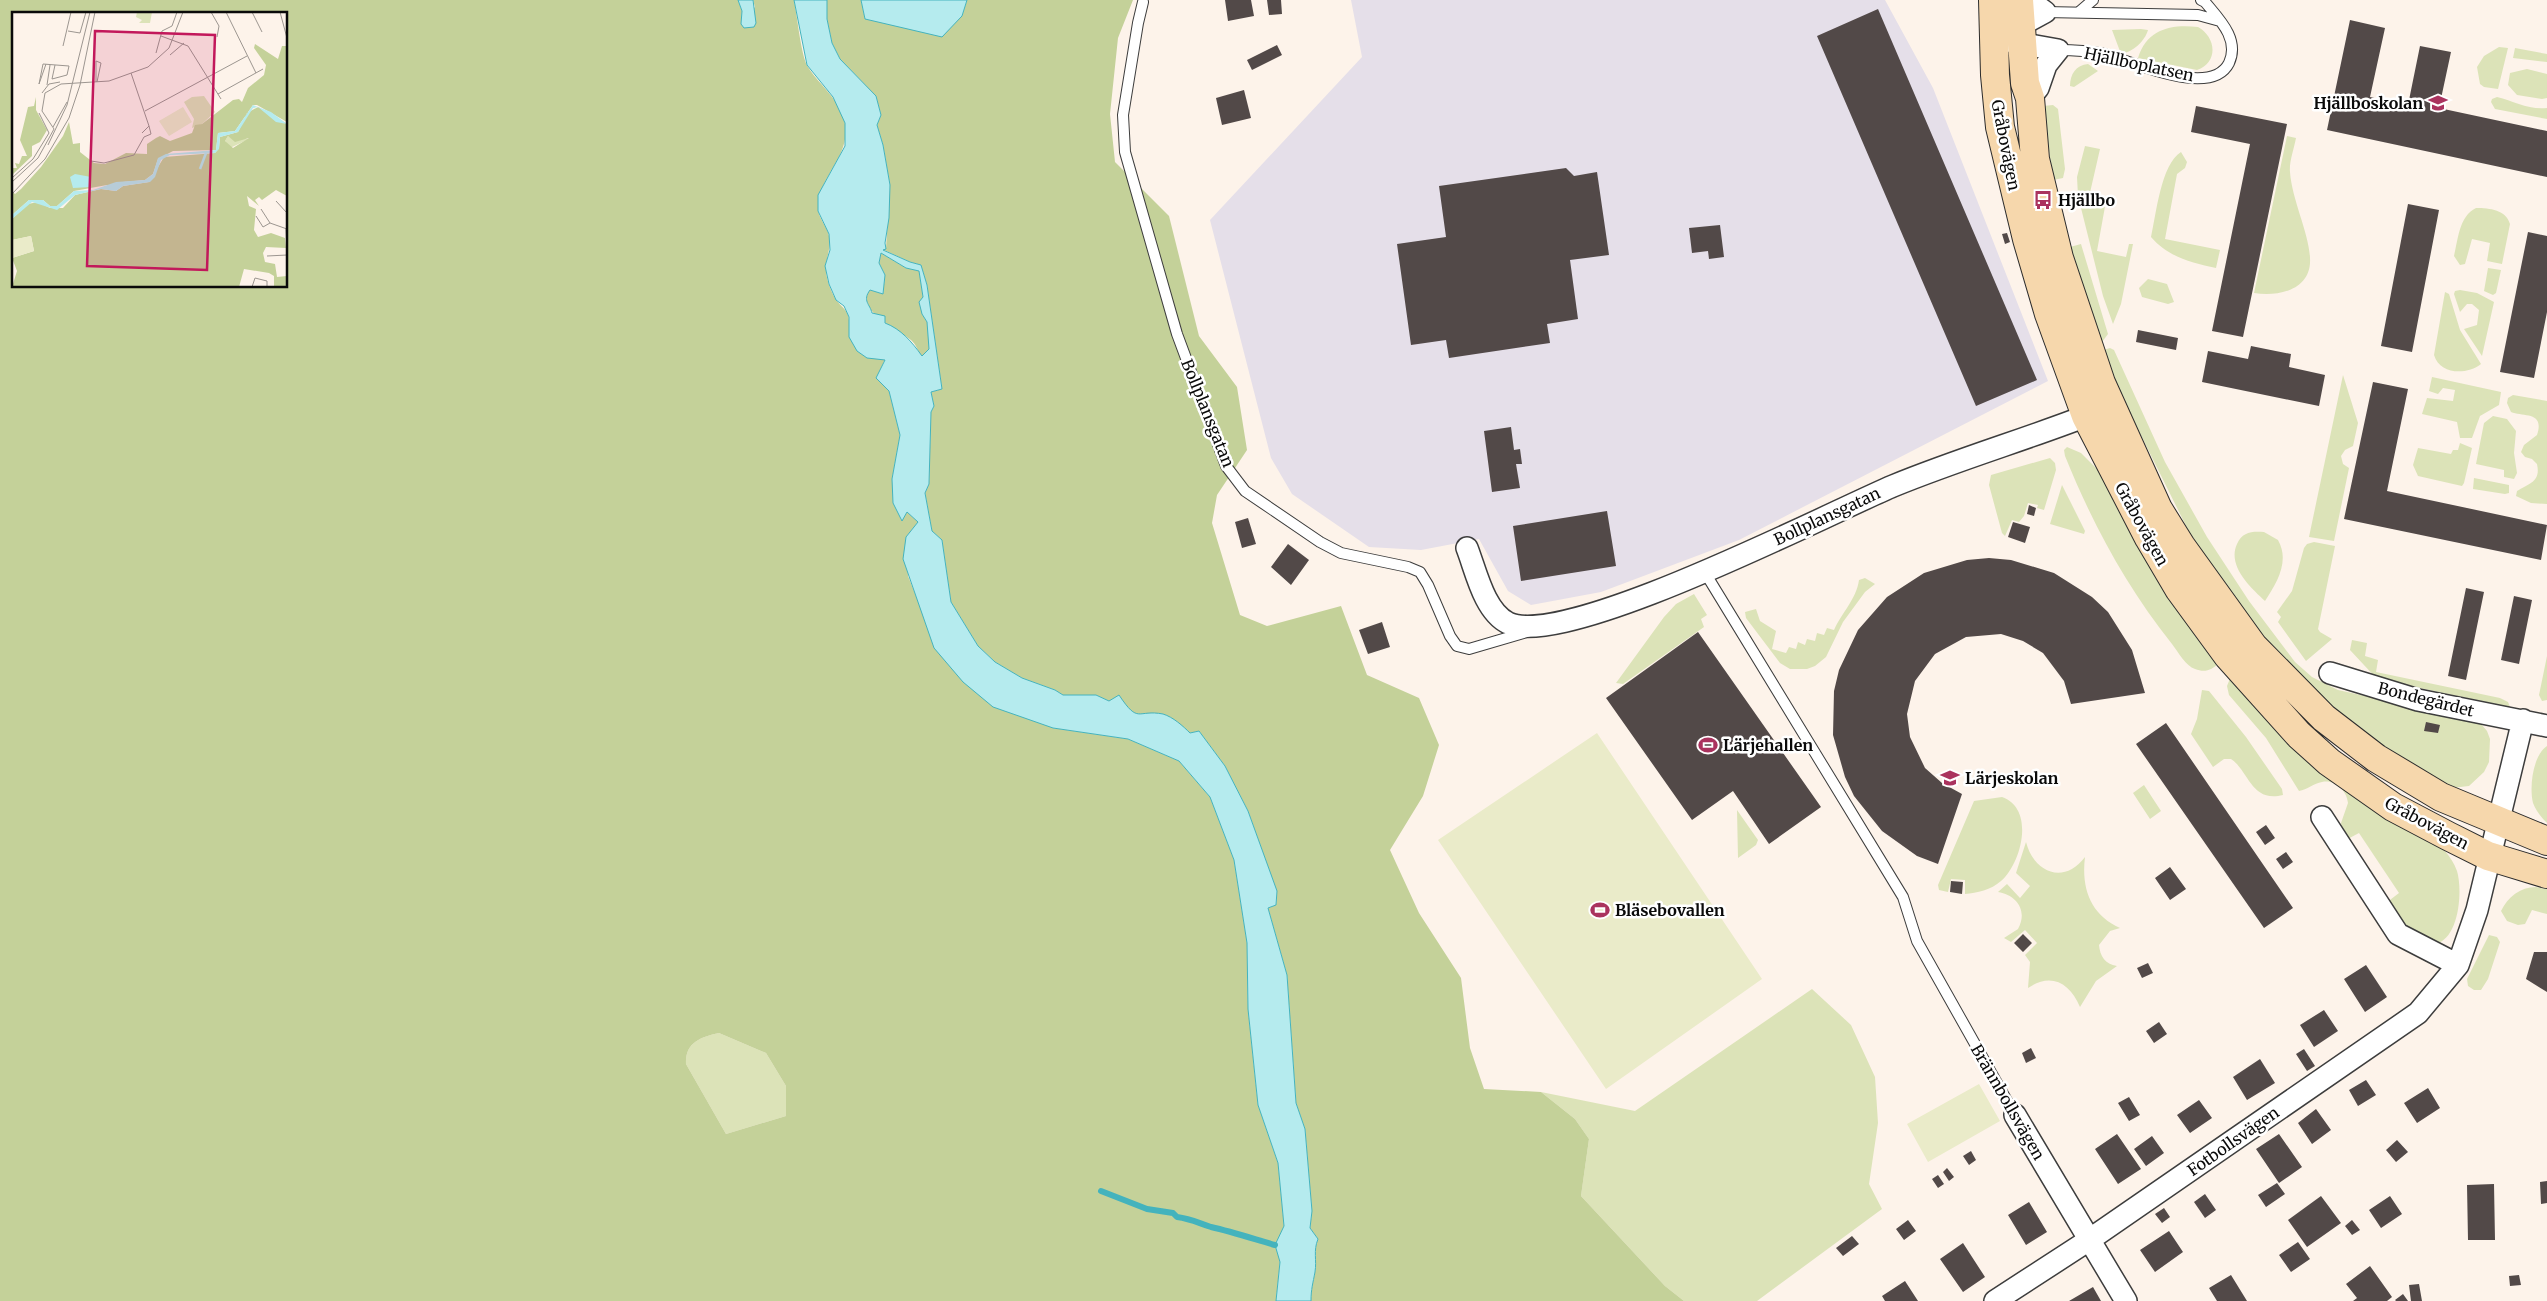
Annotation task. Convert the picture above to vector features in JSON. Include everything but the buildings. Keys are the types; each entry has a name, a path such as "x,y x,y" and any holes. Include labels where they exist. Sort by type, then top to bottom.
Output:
{"main road":[{"name":"Gråbovägen","path":"1993,0 1997,107 2009,168 2049,314 2086,416 2149,538 2179,589 2228,656 2299,735 2329,762 2393,807 2488,856 2547,874"},
{"name":"Gråbovägen","path":"2027,16 2025,83 2030,98 2035,159 2058,258 2078,318 2112,406 2158,509 2181,546 2253,646 2324,718 2376,758 2441,797 2547,841"}],"street":[{"name":"Hjällboplatsen","path":"1995,39 2027,16 2058,50"},
{"path":"2030,98 2038,88 2046,66 2058,50"},
{"name":"Bollplansgatan","path":"1467,548 1491,608 1508,623 1543,626 1625,603 1748,553 1894,486 2112,406"},
{"name":"Bondegärdet","path":"2330,673 2418,700 2547,726"},
{"path":"2498,821 2523,720"},
{"path":"2322,817 2398,934 2458,965"},
{"name":"Fotbollsvägen","path":"1995,1301 2089,1240 2418,1013 2458,965 2477,910 2488,856 2498,821"},
{"name":"Brännbollsvägen","path":"2015,1114 2126,1301"}],"lane":[{"path":"2079,12 2094,0"},
{"name":"Hjällboplatsen","path":"2058,50 2102,54 2167,74 2206,78 2221,72 2228,64 2232,54 2230,35 2221,21 2201,0"},
{"name":"Bollplansgatan","path":"1143,2 1123,115 1125,152 1177,334 1226,466 1245,491 1320,542 1341,553 1408,567 1420,572 1428,585 1450,636 1457,646 1469,649 1543,626"},
{"name":"Hjällboplatsen","path":"2027,16 2079,12 2198,16 2221,21"},
{"name":"Brännbollsvägen","path":"1704,571 1903,897 1917,941 2015,1114"}],"shaded area":[{"path":"1351,0 1885,0 1933,88 2048,381 1739,540 1601,592 1531,605 1508,591 1479,539 1421,550 1369,547 1292,494 1271,458 1210,220 1362,57"}],"green space":[{"path":"0,0 738,0 742,11 741,24 755,7 753,0 794,0 801,45 808,67 839,107 845,124 846,136 843,146 819,197 819,215 829,236 830,244 826,274 831,291 847,312 849,323 877,359 885,359 877,378 889,391 900,435 892,479 901,520 907,512 918,522 906,537 908,576 920,606 1053,728 1128,739 1179,761 1210,797 1234,860 1247,943 1248,1009 1258,1105 1278,1163 1284,1226 1276,1245 1280,1262 1276,1301 0,1301","holes":["719,1033 766,1053 786,1086 786,1116 726,1134 686,1064 688,1051 700,1039"]},
{"path":"827,0 861,0 865,19 962,16 967,0 1133,0 1118,38 1110,114 1115,162 1169,216 1199,336 1237,387 1247,450 1217,495 1212,523 1240,615 1267,626 1341,606 1367,675 1419,698 1439,745 1423,796 1390,850 1419,913 1461,978 1470,1048 1484,1089 1541,1092 1575,1119 1589,1139 1581,1196 1665,1286 1684,1301 1311,1301 1318,1239 1310,1228 1312,1211 1305,1129 1296,1103 1287,975 1268,908 1276,905 1277,892 1248,811 1225,766 1199,731 1190,733 1163,714 1139,715 1096,695 1063,695 1055,690 1022,678 995,662 978,646 951,602 942,540 932,531 925,493 929,484 931,412 934,406 931,392 942,389 927,285 921,265 882,249 886,248 890,185 883,145 877,125 881,115 876,96 840,59 832,43 827,19"},
{"path":"2178,26 2198,27 2209,37 2212,56 2204,66 2197,70 2138,58 2147,40 2161,30"},
{"path":"2112,30 2148,30 2141,42 2130,51 2121,54"},
{"path":"2499,47 2508,48 2498,89 2484,87 2480,84 2477,67 2484,56"},
{"path":"2515,48 2547,54 2547,62 2513,58"},
{"path":"2088,64 2098,71 2074,87 2070,86 2074,71 2080,66"},
{"path":"2527,69 2547,74 2547,98 2517,95 2508,85 2510,73"},
{"path":"2497,97 2527,106 2547,108 2547,119 2495,109 2491,102 2492,99"},
{"path":"2053,105 2058,109 2065,169 2063,178 2053,180 2043,106"},
{"path":"2287,136 2296,138 2290,168 2291,183 2309,248 2309,269 2305,278 2292,289 2273,294 2254,293"},
{"path":"2085,146 2100,149 2089,197 2106,201 2097,251 2126,257 2129,244 2133,244 2121,304 2113,324 2103,296 2078,196 2077,177"},
{"path":"2181,152 2187,162 2185,168 2177,174 2165,239 2220,250 2216,268 2181,258 2165,250 2151,237 2164,178 2174,158"},
{"path":"2476,208 2497,211 2508,219 2510,224 2502,264 2487,261 2490,243 2472,239 2465,264 2460,265 2454,256 2463,222 2470,212"},
{"path":"2081,244 2108,334 2102,342 2082,291 2070,247"},
{"path":"881,253 906,268 919,270 923,297 922,314 927,322 930,349 921,357 913,342 888,325 868,305 867,297 870,290 883,294 885,275 879,263"},
{"path":"2488,268 2501,270 2496,293 2493,295 2484,291"},
{"path":"2148,279 2167,284 2174,302 2168,304 2142,297 2139,288"},
{"path":"2455,291 2477,293 2494,302 2482,356 2464,329 2477,325 2479,310 2472,304 2467,304 2460,312 2454,294"},
{"path":"2445,292 2449,294 2460,330 2481,364 2475,368 2462,371 2448,370 2437,362 2434,355"},
{"path":"2110,348 2114,350 2165,462 2207,537 2249,601 2295,662 2312,677 2338,690 2469,719 2481,724 2487,731 2490,739 2489,762 2484,772 2469,786 2451,788 2371,743 2277,660 2196,546 2111,375 2097,352"},
{"path":"2343,375 2358,423 2353,446 2345,450 2341,456 2343,464 2349,468 2334,541 2309,537"},
{"path":"2432,377 2501,392 2499,405 2480,416 2472,438 2460,438 2457,422 2422,414 2427,398 2453,401 2455,390 2443,388 2438,394 2429,391"},
{"path":"2513,395 2547,401 2547,504 2531,503 2516,496 2517,491 2533,481 2537,475 2537,464 2532,459 2525,457 2521,452 2524,445 2537,435 2539,427 2538,422 2532,416 2511,412 2507,403 2508,398"},
{"path":"2493,416 2507,419 2516,431 2514,453 2517,473 2514,479 2504,477 2504,470 2476,464 2484,423"},
{"path":"2460,443 2472,448 2462,486 2418,476 2413,465 2418,448 2451,454 2453,450 2458,450"},
{"path":"2067,447 2081,453 2100,472 2219,663 2214,667 2202,671 2188,665 2140,600 2099,531 2087,506 2065,456 2064,450"},
{"path":"2050,458 2055,463 2056,470 2044,510 2037,508 2038,505 2028,503 2024,516 2019,522 2012,520 2005,536 2002,533 1989,485 1991,475"},
{"path":"2474,478 2509,485 2509,493 2473,489"},
{"path":"2062,485 2085,531 2084,534 2050,524"},
{"path":"2252,532 2264,532 2278,540 2283,556 2278,579 2265,601 2247,583 2235,560 2237,544 2242,537"},
{"path":"2314,542 2335,546 2318,629 2332,639 2306,661 2278,622 2281,617 2277,612 2292,591 2304,548 2307,544"},
{"path":"1865,578 1875,584 1865,592 1843,622 1826,657 1815,666 1807,669 1790,669 1780,663 1746,618 1745,612 1756,609 1760,621 1776,631 1772,649 1786,653 1789,647 1796,649 1798,642 1805,645 1807,639 1815,641 1817,633 1824,635 1827,628 1834,630 1855,594 1859,580"},
{"path":"1694,594 1707,615 1701,619 1704,627 1623,684 1616,683 1664,617 1676,604"},
{"path":"2352,640 2367,643 2365,656 2378,660 2376,672 2500,698 2508,702 2510,707 2377,679 2350,650"},
{"path":"2547,656 2547,700 2542,701 2539,695"},
{"path":"2231,676 2447,853 2457,871 2459,902 2454,924 2443,941 2435,944 2408,929 2386,903 2399,893 2359,833 2344,841 2341,823 2348,803 2343,790 2336,784 2327,782 2299,791 2266,738 2229,695 2227,686"},
{"path":"2202,690 2209,691 2246,737 2282,789 2283,795 2272,796 2257,790 2231,759 2224,759 2213,767 2191,734 2197,719"},
{"name":"Bläsebovallen","path":"1597,733 1762,979 1606,1089 1438,840"},
{"path":"2547,746 2547,823 2534,806 2532,780 2538,756"},
{"path":"2144,785 2161,811 2150,819 2133,793"},
{"path":"2002,797 2013,803 2019,813 2022,824 2019,850 2008,873 1997,884 1979,892 1965,894 1965,880 1951,879 1948,892 1939,890 1938,885 1974,801"},
{"path":"1737,810 1758,840 1756,845 1738,858"},
{"path":"2026,842 2030,853 2036,861 2043,868 2051,872 2068,871 2077,866 2085,857 2085,880 2090,900 2102,916 2120,928 2110,931 2099,945 2104,959 2117,966 2096,981 2080,1007 2071,992 2059,982 2044,981 2028,988 2030,962 2025,955 2037,943 2025,930 2011,942 2004,938 2018,929 2022,916 2019,905 2015,900 1998,892 2007,884 2020,898 2030,886 2016,873"},
{"path":"2536,887 2547,889 2547,914 2532,910 2525,924 2518,925 2507,921 2501,911 2507,901 2520,891"},
{"path":"2489,935 2497,937 2500,942 2488,979 2481,990 2474,990 2468,986 2467,979"},
{"path":"1812,989 1851,1025 1875,1077 1878,1123 1869,1184 1882,1209 1757,1301 1684,1301 1665,1286 1581,1196 1589,1139 1575,1119 1541,1092 1635,1111"},
{"path":"719,1033 766,1053 786,1086 786,1116 726,1134 686,1064 688,1051 695,1042"},
{"path":"1979,1084 2000,1121 1928,1162 1907,1124"}],"water":[{"path":"738,0 753,0 756,23 754,27 744,28 741,24 742,11"},
{"path":"794,0 827,0 827,19 832,43 840,59 876,96 881,115 877,125 883,145 890,185 886,249 883,250 921,265 927,285 942,389 931,392 934,406 931,412 929,484 925,493 932,531 942,540 951,602 978,646 995,662 1022,678 1055,690 1063,695 1096,695 1109,701 1119,695 1135,713 1167,715 1190,733 1199,731 1225,766 1248,811 1277,891 1276,905 1268,908 1287,975 1296,1103 1305,1129 1312,1211 1310,1228 1318,1239 1311,1301 1276,1301 1280,1262 1275,1245 1284,1226 1278,1163 1258,1105 1248,1009 1247,943 1234,860 1210,797 1179,761 1128,739 1053,728 993,707 963,682 934,648 903,559 906,537 918,522 907,512 902,521 893,503 892,479 900,435 889,391 876,378 885,360 867,358 857,351 849,337 849,317 844,306 836,300 829,284 825,266 830,250 829,234 818,211 818,195 845,146 845,123 833,97 807,65","holes":["881,253 906,268 919,271 923,297 919,302 922,314 927,322 929,349 922,356 906,336 885,323 885,316 872,313 867,300 870,290 883,294 885,275 879,263"]},
{"path":"861,0 967,0 962,16 942,37 865,19"}],"waterway":[{"path":"1101,1191 1147,1209 1173,1213 1177,1217 1275,1245"}],"place":[{"name":"Hjällboskolan","path":"2438,103"},
{"name":"Hjällbo","path":"2043,200"},
{"name":"Lärjehallen","path":"1708,745"},
{"name":"Lärjeskolan","path":"1950,778"},
{"name":"Bläsebovallen","path":"1600,910"}]}
